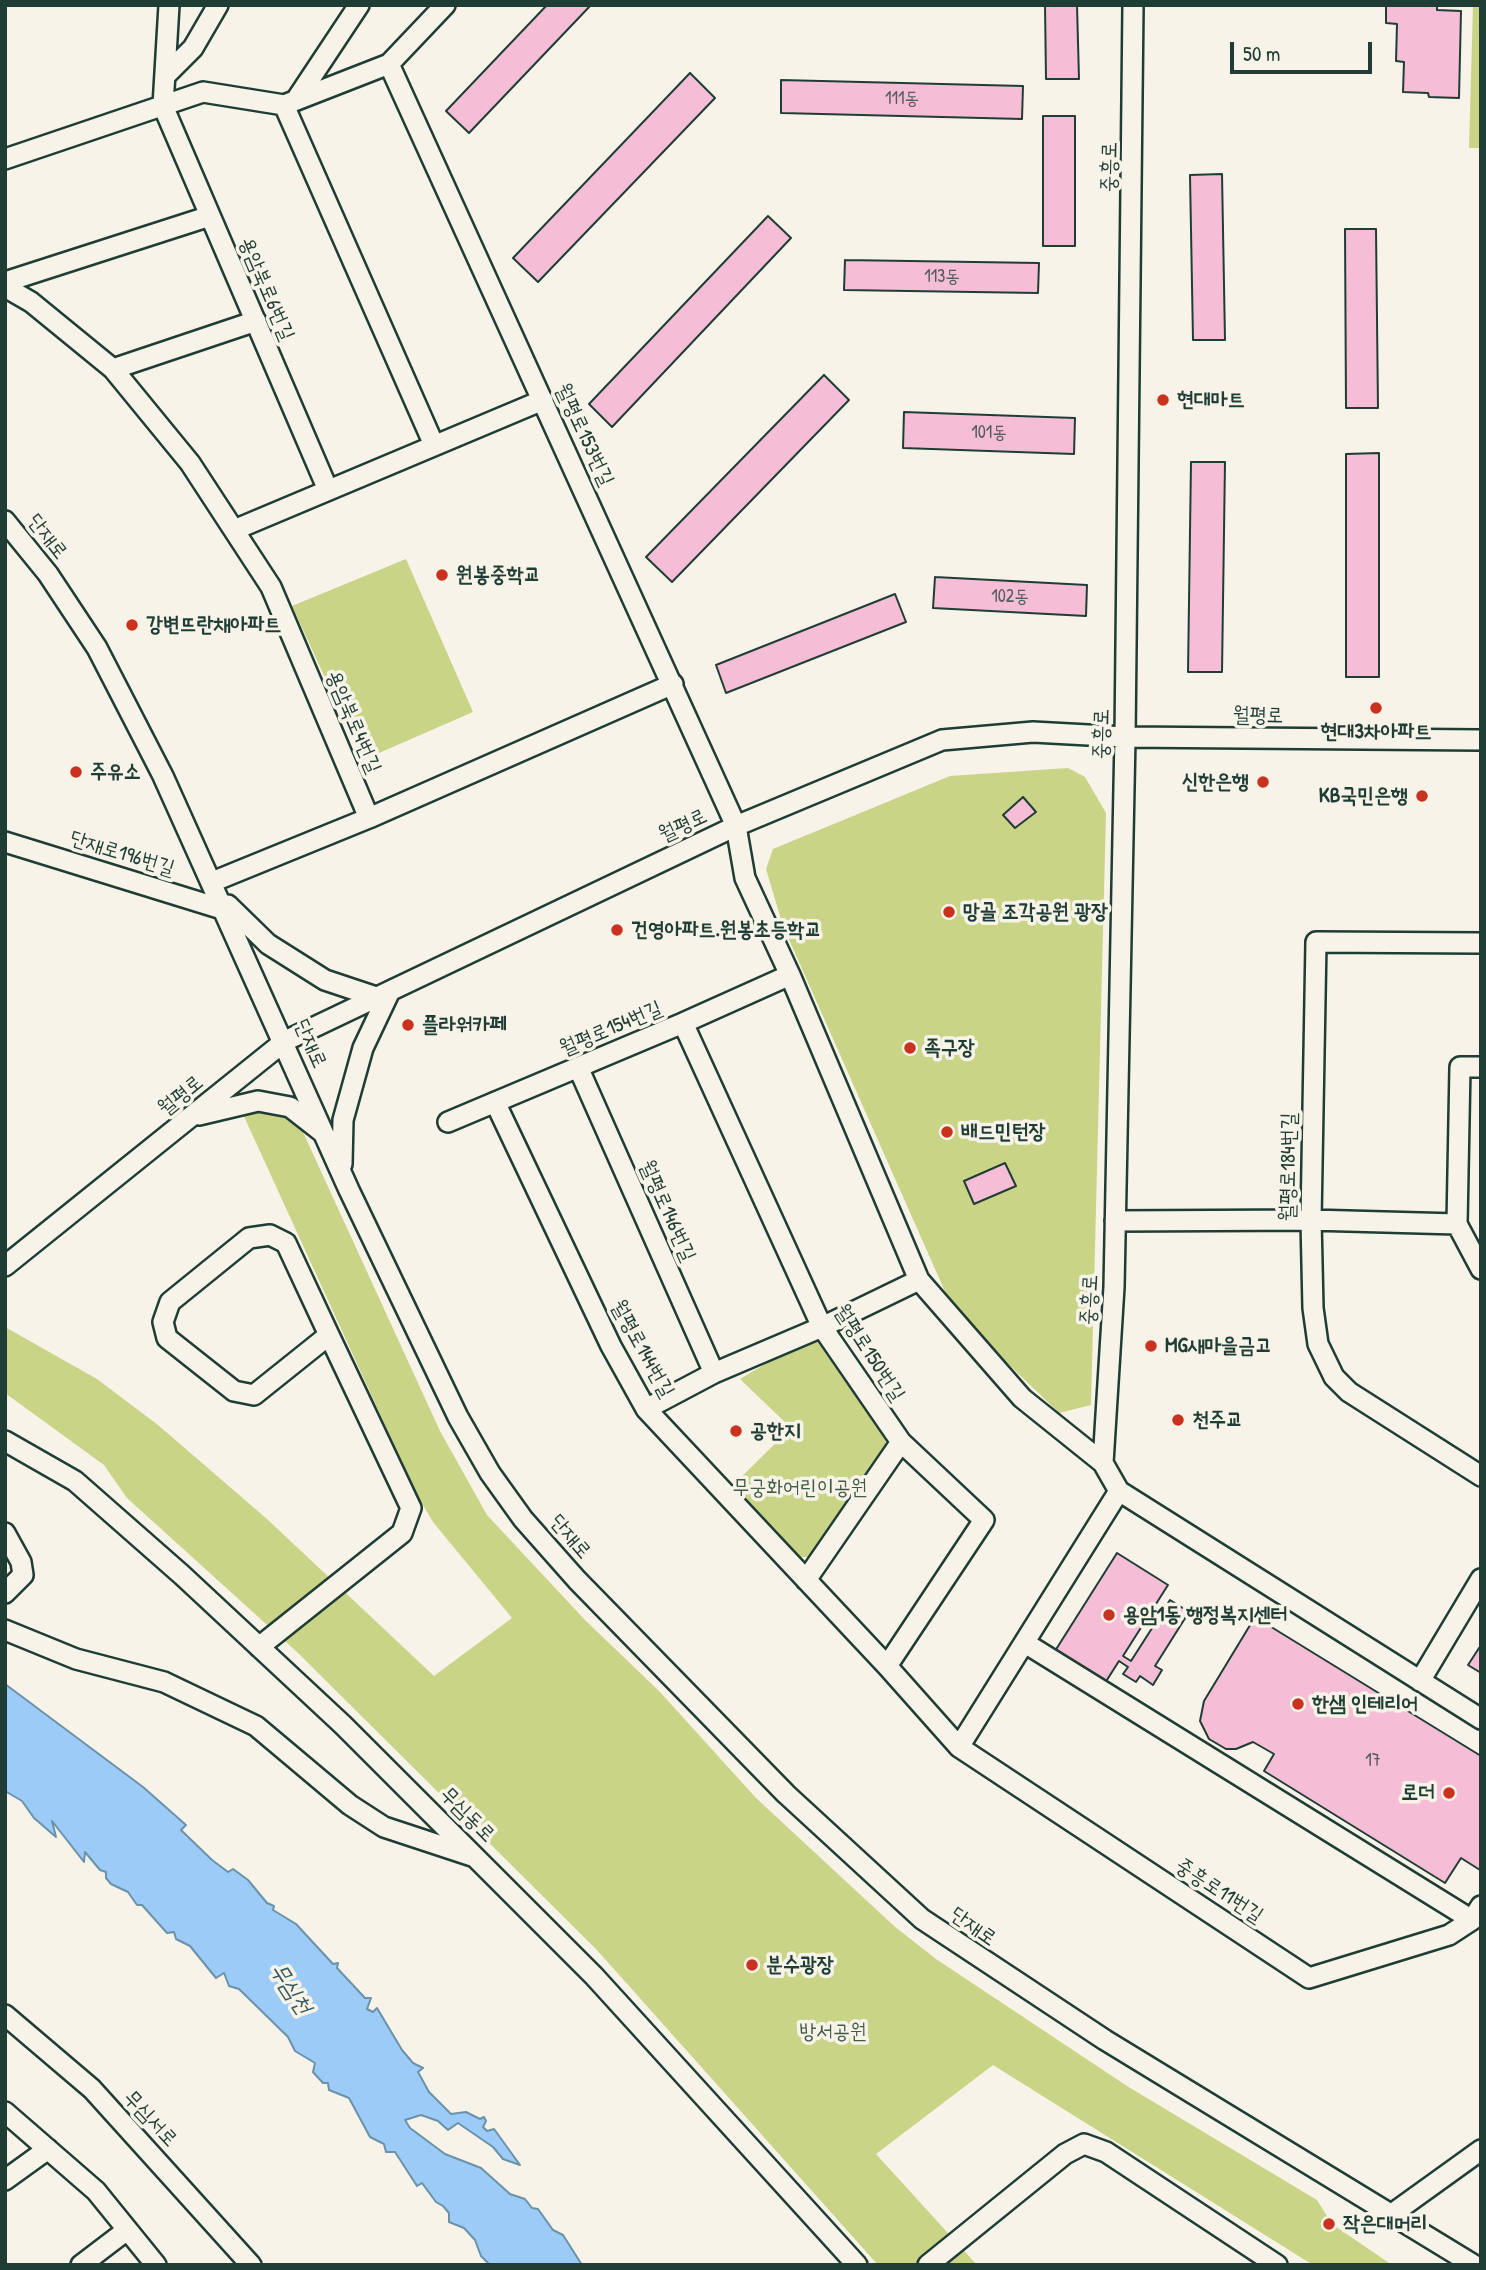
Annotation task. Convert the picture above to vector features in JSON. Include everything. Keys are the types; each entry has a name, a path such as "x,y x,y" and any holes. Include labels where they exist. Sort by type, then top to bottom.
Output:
{"street":[{"path":"163,106 169,5"},
{"path":"165,76 193,48 219,5"},
{"path":"290,103 359,5"},
{"path":"5,159 203,92 290,103 389,64 445,5"},
{"name":"중흥로","path":"1102,1463 1115,1221 1125,737 1133,5"},
{"name":"월평로153번길","path":"389,64 736,826 745,878 790,975 919,1280 1022,1398 1102,1463"},
{"path":"290,103 434,445"},
{"name":"용암북로6번길","path":"163,106 328,490"},
{"name":"용암북로4번길","path":"5,285 210,216"},
{"name":"용암북로4번길","path":"5,285 31,302 113,369 190,463 271,587 369,818"},
{"path":"113,369 256,321"},
{"path":"234,530 543,400"},
{"name":"단재로","path":"5,520 48,574 97,649 163,776 285,1041 341,1172 458,1417 490,1473 523,1519 577,1580 786,1794 903,1904 956,1943 1105,2040 1474,2265"},
{"path":"341,1172 343,1120 363,1048 383,994 325,980 268,944 218,896 369,818 673,684"},
{"name":"월평로","path":"5,1266 285,1041 736,826 942,740 1033,732 1125,737 1481,740"},
{"name":"단재로196번길","path":"5,842 218,896"},
{"name":"월평로184번길","path":"1481,943 1315,942 1311,1220 1312,1308 1318,1344 1334,1377 1349,1392 1481,1476"},
{"name":"월평로154번길","path":"447,1122 790,975"},
{"name":"월평로150번길","path":"683,1023 822,1327 901,1442 984,1520 887,1666"},
{"name":"월평로146번길","path":"578,1067 714,1373"},
{"path":"1481,1067 1460,1067 1457,1224 1481,1269"},
{"path":"191,1117 258,1101 290,1107 325,1135"},
{"name":"월평로144번길","path":"495,1102 611,1346 646,1409 887,1666 959,1747"},
{"path":"1115,1221 1311,1220 1457,1224"},
{"path":"259,1647 402,1532 411,1508 330,1335 286,1243 270,1235 249,1238 170,1301 163,1322 167,1338 234,1391 254,1395 330,1335"},
{"path":"646,1409 714,1373 822,1327 919,1280"},
{"name":"무심동로","path":"5,1441 75,1481 259,1647 477,1857 594,1976 857,2265"},
{"path":"806,1580 901,1442"},
{"path":"1102,1463 1119,1491 1481,1719"},
{"path":"959,1747 1119,1491"},
{"path":"5,1533 21,1562 23,1575 5,1593"},
{"path":"1420,1681 1481,1579"},
{"path":"5,1630 76,1659 164,1682 256,1726 350,1805 384,1826 477,1857"},
{"name":"중흥로11번길","path":"959,1747 1309,1978 1449,1934 1476,1913 1025,1643"},
{"name":"무심서로","path":"5,2015 92,2090 251,2265"},
{"path":"5,2112 96,2191 156,2265"},
{"path":"928,2265 1065,2154 1084,2144 1106,2152 1278,2265"},
{"path":"5,2180 48,2149"},
{"path":"1392,2214 1481,2150"},
{"path":"81,2265 127,2230"}],"green space":[{"path":"1473,5 1481,5 1481,148 1469,148"},
{"path":"406,559 473,712 363,760 292,606"},
{"path":"1068,768 1085,777 1106,813 1091,1405 1059,1413 1001,1357 947,1296 783,926 766,869 773,849 950,776"},
{"name":"방서공원","path":"252,1106 297,1119 440,1431 487,1515 585,1620 660,1692 756,1798 894,1926 936,1959 1127,2086 1317,2200 1332,2224 1392,2265 1313,2265 993,2065 876,2154 977,2265 878,2265 596,1949 297,1652 127,1498 104,1465 5,1393 5,1327 97,1379 158,1425 267,1519 434,1676 512,1618 433,1522 417,1495 242,1112"},
{"name":"무궁화어린이공원","path":"815,1341 826,1346 885,1431 886,1448 812,1557 796,1557 731,1487 791,1428 740,1379 794,1347"}],"water":[{"name":"무심천","path":"5,1684 143,1787 186,1825 181,1830 212,1860 228,1872 233,1869 248,1880 267,1903 274,1906 273,1910 296,1924 333,1964 338,1963 337,1968 365,1998 371,1998 367,2009 373,2012 377,2008 402,2050 413,2063 423,2068 418,2072 429,2092 451,2114 466,2112 480,2119 484,2117 486,2121 483,2127 487,2131 494,2129 520,2165 503,2159 493,2147 458,2123 448,2130 438,2121 421,2115 405,2120 410,2128 445,2154 481,2168 510,2194 525,2199 532,2208 538,2209 553,2230 563,2235 582,2265 490,2265 481,2256 475,2240 464,2228 449,2222 449,2213 436,2202 422,2183 417,2186 395,2152 386,2152 384,2144 370,2137 349,2098 329,2090 328,2083 323,2083 313,2072 315,2063 295,2051 288,2037 239,1989 229,1986 224,1973 216,1978 190,1946 176,1939 174,1932 167,1933 142,1905 137,1905 128,1892 111,1884 106,1878 106,1872 100,1870 85,1852 84,1862 52,1821 56,1837 34,1818 22,1801 5,1791"}],"building":[{"path":"547,5 591,5 469,133 446,111"},
{"path":"1045,5 1077,5 1079,79 1046,79"},
{"path":"1386,5 1437,5 1437,10 1461,11 1459,98 1429,97 1428,93 1403,92 1404,62 1396,61 1397,24 1386,23"},
{"path":"690,73 715,98 538,282 513,258"},
{"path":"781,80 1023,86 1022,119 781,113"},
{"path":"1043,116 1075,116 1075,246 1043,246"},
{"path":"1222,174 1225,340 1193,340 1190,175"},
{"path":"768,216 791,238 612,427 589,404"},
{"path":"1345,229 1376,229 1378,408 1346,408"},
{"path":"845,260 1039,263 1038,293 844,290"},
{"path":"824,375 849,400 672,582 646,557"},
{"path":"904,412 1075,418 1074,454 903,448"},
{"path":"1379,453 1379,677 1346,677 1346,454"},
{"path":"1191,462 1225,462 1222,672 1188,672"},
{"path":"935,577 1087,585 1086,616 933,608"},
{"path":"895,594 906,622 726,693 716,665"},
{"path":"1023,797 1036,812 1015,828 1003,815"},
{"path":"1005,1163 1016,1186 974,1204 964,1181"},
{"path":"1117,1553 1168,1585 1123,1656 1131,1661 1170,1600 1189,1612 1155,1666 1162,1670 1153,1685 1140,1676 1136,1682 1123,1674 1128,1667 1119,1661 1105,1683 1055,1651"},
{"path":"1255,1617 1481,1756 1480,1870 1461,1858 1445,1883 1264,1771 1274,1754 1253,1742 1236,1749 1226,1749 1209,1739 1200,1721 1204,1701"},
{"path":"1481,1645 1481,1673 1468,1665"}],"place":[{"name":"현대마트","path":"1163,400"},
{"name":"원봉중학교","path":"442,575"},
{"name":"강변뜨란채아파트","path":"132,625"},
{"name":"현대3차아파트","path":"1376,708"},
{"name":"주유소","path":"76,772"},
{"name":"신한은행","path":"1263,782"},
{"name":"KB국민은행","path":"1422,796"},
{"name":"망골 조각공원 광장","path":"949,912"},
{"name":"건영아파트.원봉초등학교","path":"617,930"},
{"name":"플라워카페","path":"408,1025"},
{"name":"족구장","path":"910,1048"},
{"name":"배드민턴장","path":"947,1132"},
{"name":"MG새마을금고","path":"1151,1346"},
{"name":"천주교","path":"1178,1420"},
{"name":"공한지","path":"736,1431"},
{"name":"용암1동 행정복지센터","path":"1109,1615"},
{"name":"한샘 인테리어","path":"1298,1704"},
{"name":"로더","path":"1449,1793"},
{"name":"분수광장","path":"752,1965"},
{"name":"작은대머리","path":"1329,2224"}]}
